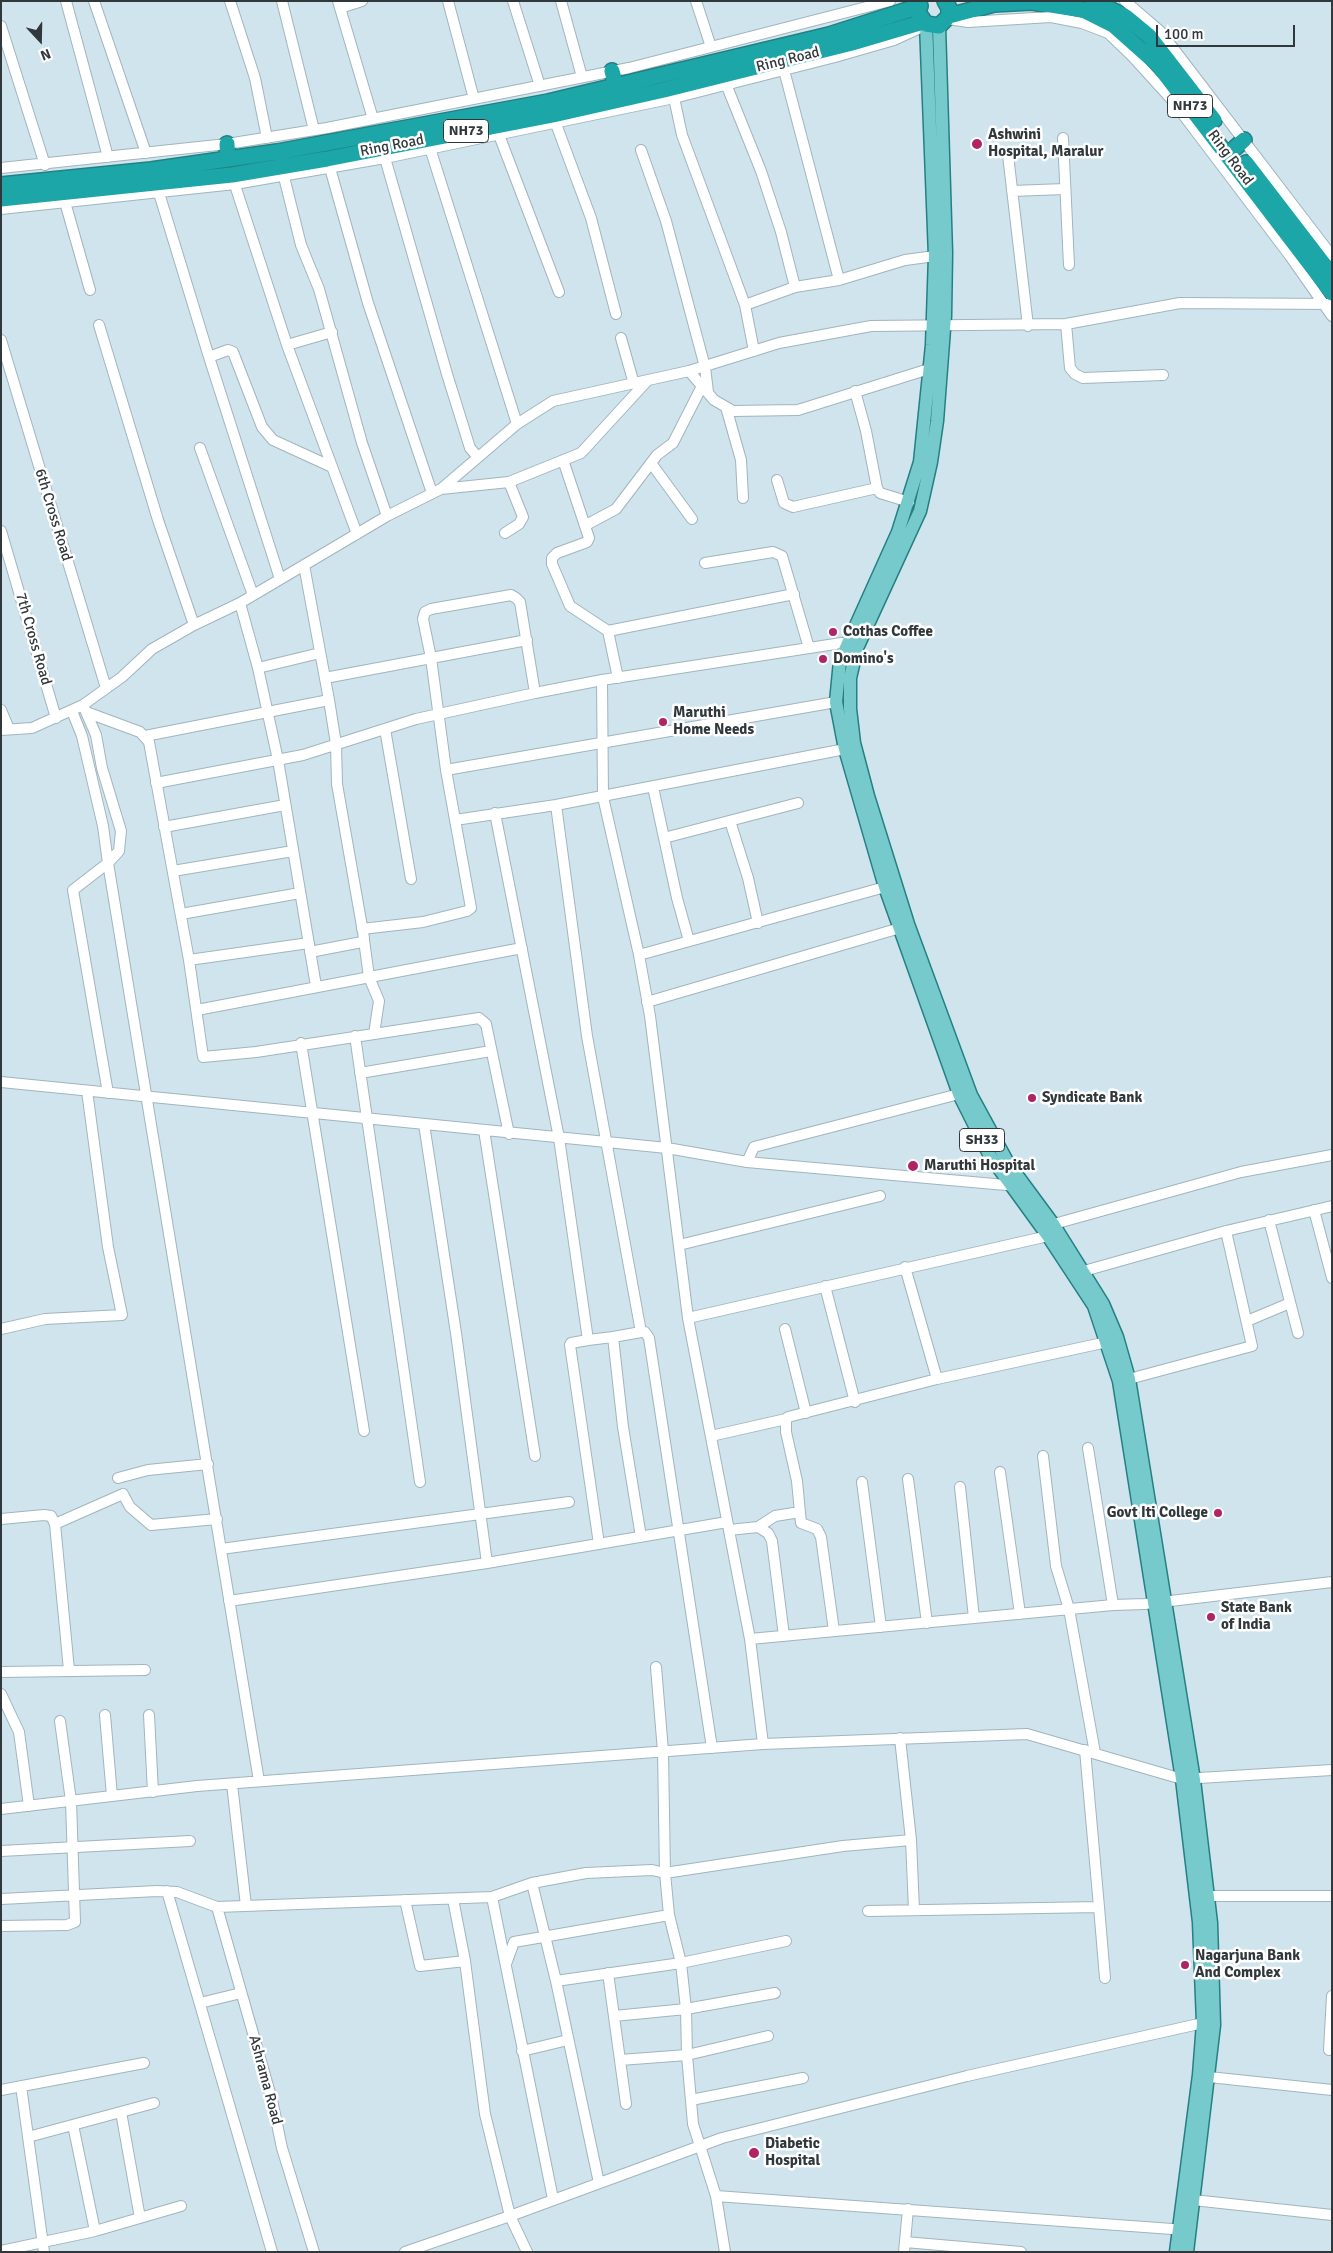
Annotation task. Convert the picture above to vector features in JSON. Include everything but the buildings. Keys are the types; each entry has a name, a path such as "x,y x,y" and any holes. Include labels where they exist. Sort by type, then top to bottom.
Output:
{"highway":[{"name":"Ring Road","path":"1093,1 1126,17 1149,36 1239,144 1332,275"},
{"name":"Ring Road","path":"1,199 233,179 496,124 616,86 829,35 921,2"},
{"name":"NH73","path":"921,2 919,12 936,19"},
{"name":"Ring Road","path":"1,185 151,170 587,112 673,93 994,4 1032,2 1083,10 1113,25 1158,65 1202,130 1329,300"},
{"path":"612,71 616,86"},
{"path":"227,144 228,159"}],"main road":[{"name":"SH33","path":"936,19 935,256 938,326 937,421 931,462 920,511 857,648 850,678 850,709 854,743 868,796 908,924 971,1095 1018,1185 1094,1306 1107,1342 1126,1413 1160,1603"},
{"name":"SH33","path":"936,19 946,253 938,326 929,369 920,462 898,532 840,661 836,702 845,749 885,887 960,1094 990,1156 1018,1185"},
{"name":"SH33","path":"1047,1229 1084,1271 1103,1304 1117,1337 1129,1379 1160,1603 1208,1896 1212,1950 1208,2024 1209,2077 1193,2200 1176,2252"},
{"name":"SH33","path":"1186,2252 1184,2230 1199,2075 1208,2024 1198,1922 1188,1780"}],"street":[{"path":"66,1 108,157"},
{"path":"94,1 146,153"},
{"path":"230,1 255,78 267,138"},
{"path":"282,1 314,130"},
{"path":"362,1 339,5 373,119"},
{"path":"448,1 474,99"},
{"path":"513,1 540,86"},
{"path":"696,1 711,47"},
{"path":"1,168 45,165 227,144 373,119 612,71 890,1"},
{"path":"1125,1 1160,31 1239,144 1332,256"},
{"path":"564,2 582,77"},
{"path":"754,351 745,305 685,143 673,93 726,84 894,40 936,19"},
{"path":"1,26 45,165"},
{"path":"784,70 840,280"},
{"path":"726,84 761,171 781,232 795,287"},
{"path":"1,209 159,193 233,179 284,177 430,148 496,124 556,124 587,112"},
{"path":"496,124 558,292"},
{"path":"556,124 591,218 616,314"},
{"path":"1063,138 1069,265"},
{"path":"430,148 517,424"},
{"path":"586,525 616,509 651,463 677,437 705,389 705,367 666,222 641,150"},
{"path":"1008,155 1028,326"},
{"path":"385,158 446,374 470,448 477,456"},
{"path":"330,168 368,303 436,491"},
{"path":"284,177 301,244 332,332 362,443 387,516"},
{"path":"233,179 287,345 357,534"},
{"path":"1012,191 1065,188"},
{"path":"159,193 280,579"},
{"path":"65,202 90,290"},
{"path":"745,305 795,287 840,280 905,260 935,256"},
{"path":"1,710 5,730 32,728 72,711 84,708 152,649 194,625 240,603 387,516 436,491 517,424 553,401 705,367 779,343 871,326 1028,326 1066,324 1180,302 1329,300 1332,316"},
{"path":"1066,324 1070,368 1075,374 1083,378 1163,375"},
{"path":"99,325 158,520 194,625"},
{"path":"287,345 332,332"},
{"path":"621,338 634,384"},
{"name":"6th Cross Road","path":"1,340 106,688"},
{"path":"209,357 228,350 233,352 262,427 273,440 332,467"},
{"path":"689,371 705,389 726,408 733,411 798,410 929,369"},
{"path":"436,491 509,482 584,450 647,381"},
{"path":"855,391 866,431 877,488 880,493 909,502"},
{"path":"726,408 741,460 743,498"},
{"path":"200,448 253,595"},
{"path":"563,460 589,533 587,542 557,554 552,558 552,564 570,606 608,631 794,594"},
{"path":"651,463 692,519"},
{"path":"777,480 784,502 793,506 877,488"},
{"path":"505,533 522,521 523,517 509,482"},
{"name":"7th Cross Road","path":"1,531 56,718"},
{"path":"705,563 778,553 785,561 809,648"},
{"path":"304,565 336,744 337,784 364,940 368,977 379,1001 374,1034"},
{"path":"362,929 423,922 467,911 471,908 446,770 431,658 422,619 425,612 431,609 511,595 520,602 535,693"},
{"path":"240,603 258,668 266,714 278,760 316,986"},
{"path":"608,631 618,678"},
{"path":"325,678 527,640"},
{"path":"156,783 303,755 385,728 535,693 602,680 848,642"},
{"path":"258,668 320,654"},
{"path":"602,680 603,797 639,955 647,1002 688,1318 750,1639 763,1744"},
{"path":"145,736 266,714 329,700"},
{"path":"446,770 836,702"},
{"path":"84,708 145,736 149,742 190,960 203,1057 256,1052 301,1043 480,1018 486,1024 509,1134"},
{"path":"84,708 96,735 102,768 121,831 119,851 108,863 73,890 108,1093"},
{"path":"72,711 82,736 103,826 145,1096 208,1464 259,1782"},
{"path":"385,728 411,879"},
{"path":"455,820 556,806 845,749"},
{"path":"654,787 664,838 689,941"},
{"path":"664,838 798,803"},
{"path":"164,827 285,805"},
{"path":"556,806 587,1036 607,1142 613,1187 641,1332"},
{"path":"496,813 559,1138 588,1340"},
{"path":"730,821 748,878 758,923"},
{"path":"173,871 293,851"},
{"path":"639,955 885,887"},
{"path":"181,914 300,893"},
{"path":"647,1002 900,928"},
{"path":"190,960 364,940"},
{"path":"197,1010 522,948"},
{"path":"355,1036 405,1368 420,1482"},
{"path":"301,1043 364,1431"},
{"path":"360,1073 491,1051"},
{"path":"1,1082 509,1134 667,1148 747,1162 1018,1185"},
{"path":"1,1329 45,1319 122,1315 108,1247 87,1091"},
{"path":"747,1162 754,1147 960,1094"},
{"path":"424,1124 456,1333 487,1563"},
{"path":"484,1130 535,1456"},
{"path":"688,1318 905,1267 1047,1229 1241,1172 1332,1155"},
{"path":"679,1245 880,1196"},
{"path":"1084,1271 1226,1231 1332,1206"},
{"path":"1314,1210 1331,1274"},
{"path":"1269,1220 1298,1333"},
{"path":"1129,1379 1250,1349 1252,1344 1226,1231"},
{"path":"905,1267 937,1379"},
{"path":"825,1286 855,1402"},
{"path":"1247,1321 1290,1303"},
{"path":"785,1329 806,1413"},
{"path":"599,1544 570,1345 571,1343 588,1340 645,1332 649,1338 677,1531 712,1748"},
{"path":"613,1337 623,1427 641,1537"},
{"path":"711,1436 855,1402 937,1379 1107,1342"},
{"path":"786,1419 786,1432 797,1481 802,1525 817,1529 821,1537 834,1632"},
{"path":"1088,1448 1113,1605"},
{"path":"1043,1456 1056,1566 1069,1609 1090,1752 1105,1978"},
{"path":"118,1478 148,1470 208,1464"},
{"path":"1000,1472 1020,1614"},
{"path":"908,1478 927,1623"},
{"path":"862,1482 881,1627"},
{"path":"960,1487 974,1618"},
{"path":"55,1524 123,1494 130,1507 151,1525 217,1519"},
{"path":"222,1550 569,1502"},
{"path":"758,1528 775,1516 800,1512"},
{"path":"1,1519 44,1515 51,1516 55,1524 69,1670"},
{"path":"229,1601 487,1563 677,1531 728,1526 764,1529 772,1542 784,1636"},
{"path":"750,1639 1113,1605 1160,1603 1332,1582"},
{"path":"1,1665 2,1672 145,1670"},
{"path":"656,1667 663,1752 665,1873 669,1915 681,1963 686,2009 690,2100 693,2124 716,2196 725,2252"},
{"path":"1,1694 6,1715 19,1732 29,1806"},
{"path":"105,1715 112,1796"},
{"path":"149,1715 153,1792"},
{"path":"1,1926 67,1925 75,1922 76,1895 71,1801 60,1722"},
{"path":"1,1809 197,1786 763,1744 1027,1734 1188,1780 1332,1770"},
{"path":"900,1738 911,1840 914,1910"},
{"path":"232,1784 246,1906"},
{"path":"1,1899 167,1891 177,1892 217,1907 492,1897 532,1883 586,1873 652,1870 665,1873 844,1846 911,1840"},
{"path":"1,1851 190,1841"},
{"path":"532,1883 556,1982 599,2183"},
{"path":"167,1891 272,2252"},
{"path":"1208,1896 1332,1896"},
{"path":"492,1897 553,2200"},
{"path":"453,1899 465,1961 485,2114 510,2216 527,2252"},
{"path":"405,1900 420,1966 465,1961"},
{"name":"Ashrama Road","path":"217,1907 272,2100 282,2148 314,2252"},
{"path":"868,1911 1099,1907"},
{"path":"505,1965 514,1942 669,1915"},
{"path":"556,1982 681,1963 786,1940"},
{"path":"608,1973 626,2104"},
{"path":"200,2003 242,1993"},
{"path":"614,2016 686,2009 774,1993"},
{"path":"1329,2050 1332,1996"},
{"path":"405,2252 510,2216 722,2138 967,2076 1208,2024"},
{"path":"620,2060 687,2055 768,2036"},
{"path":"522,2051 568,2040"},
{"path":"1,2090 144,2063"},
{"path":"1209,2077 1332,2090"},
{"path":"690,2100 804,2078"},
{"path":"21,2086 44,2247"},
{"path":"28,2137 154,2103"},
{"path":"120,2112 140,2218"},
{"path":"73,2125 95,2231"},
{"path":"716,2196 1184,2230"},
{"path":"1193,2200 1332,2215"},
{"path":"1,2251 44,2247 181,2206"},
{"path":"908,2209 905,2247 1020,2252"}],"place":[{"name":"Ashwini Hospital, Maralur","path":"977,144"},
{"name":"Cothas Coffee","path":"833,632"},
{"name":"Domino's","path":"823,659"},
{"name":"Maruthi Home Needs","path":"663,722"},
{"name":"Syndicate Bank","path":"1032,1098"},
{"name":"Maruthi Hospital","path":"913,1166"},
{"name":"Govt Iti College","path":"1218,1513"},
{"name":"State Bank of India","path":"1211,1617"},
{"name":"Nagarjuna Bank And Complex","path":"1185,1965"},
{"name":"Diabetic Hospital","path":"754,2153"}]}
